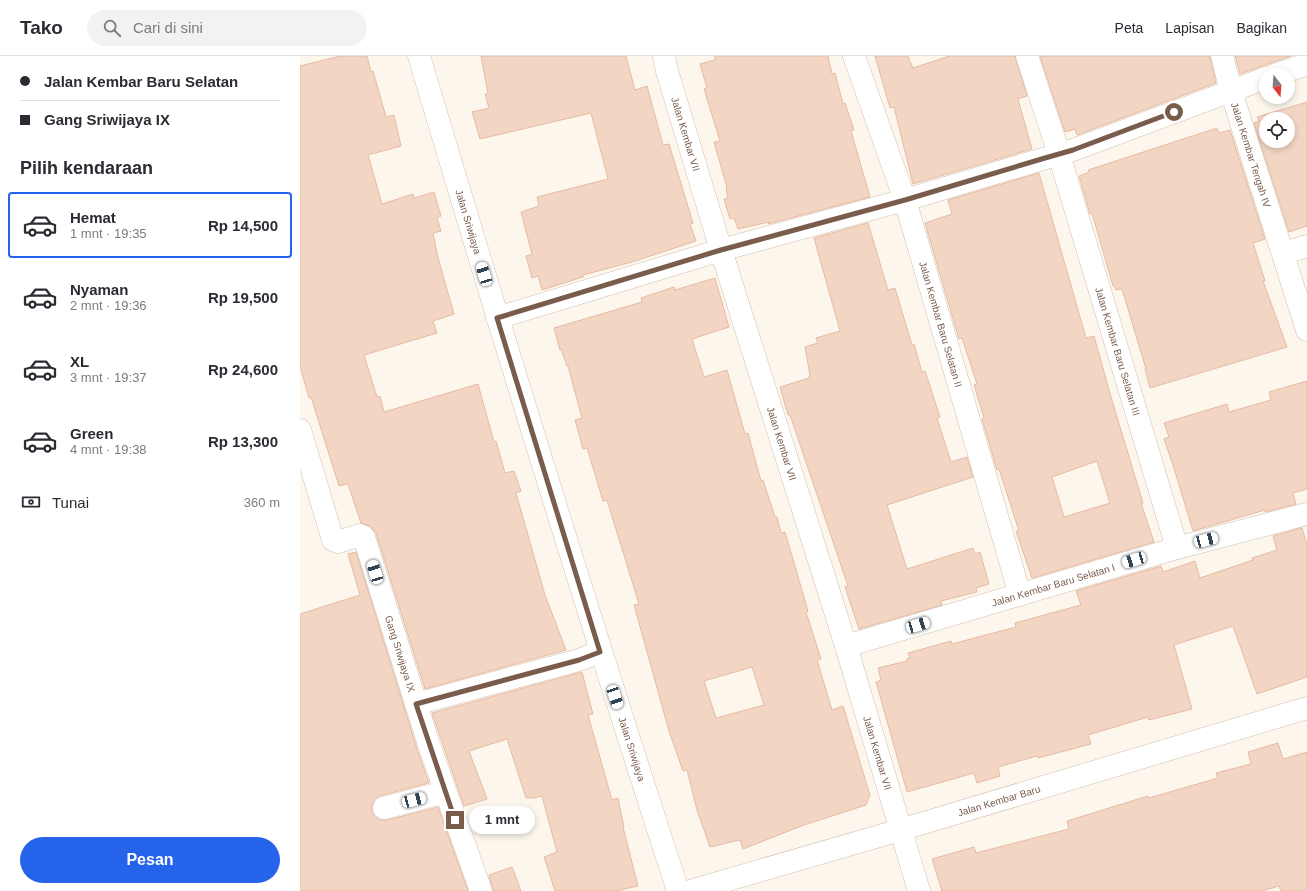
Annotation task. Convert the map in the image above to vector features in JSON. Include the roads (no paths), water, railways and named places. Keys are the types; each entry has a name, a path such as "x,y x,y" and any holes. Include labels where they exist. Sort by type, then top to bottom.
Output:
{"street":[{"name":"Jalan Sriwijaya","path":"419,56 497,318 600,652 678,891"},
{"name":"Jalan Kembar VII","path":"664,56 667,71 721,250 846,646 919,891"},
{"name":"Jalan Kembar Baru Selatan II","path":"854,56 905,200 1020,595"},
{"name":"Jalan Kembar Baru Selatan III","path":"1027,56 1059,154 1177,548"},
{"name":"Jalan Kembar Tengah IV","path":"1222,56 1231,91 1307,330"},
{"path":"1295,68 1307,64"},
{"path":"497,318 721,250 905,200 1059,154 1259,81"},
{"path":"1284,254 1307,246"},
{"name":"Gang Sriwijaya IX","path":"300,430 333,540 338,542 360,535 364,537 445,792 481,891"},
{"name":"Jalan Kembar Baru Selatan I","path":"846,646 1177,548 1307,514"},
{"path":"416,704 579,660 600,652"},
{"name":"Jalan Kembar Baru","path":"690,891 900,830 1307,708"},
{"path":"384,808 445,792"}]}
